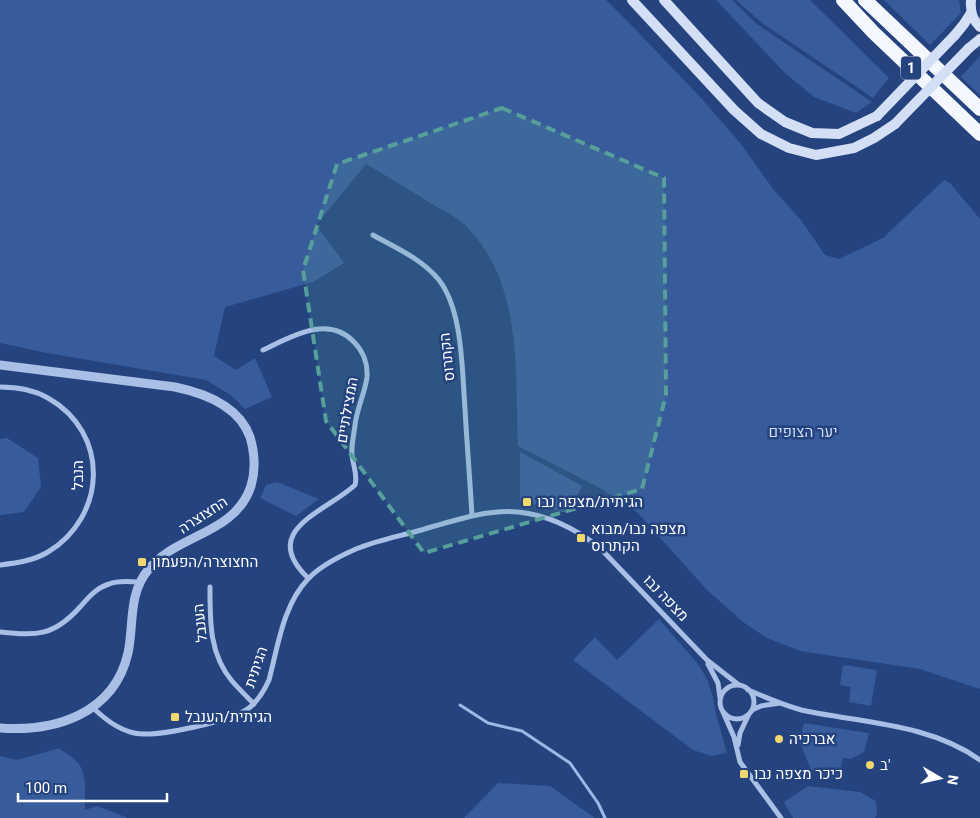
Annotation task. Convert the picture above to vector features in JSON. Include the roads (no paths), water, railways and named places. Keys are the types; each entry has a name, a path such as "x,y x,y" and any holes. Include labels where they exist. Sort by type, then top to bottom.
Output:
{"highway":[{"name":"1","path":"843,0 980,134"},
{"name":"1","path":"865,0 980,109"}],"main road":[{"path":"632,0 734,110 761,134 789,148 816,154 854,148 896,124 980,39"},
{"path":"664,0 758,103 785,122 812,133 839,134 877,116 955,35 964,24 971,5"},
{"path":"971,5 974,19 980,27"}],"street":[{"name":"הקתרוס","path":"373,235 428,268 440,281 453,310 460,344 472,516"},
{"name":"המצילתיים","path":"263,350 304,332 324,328 336,330 348,336 357,345 367,368 367,377 355,420 353,439 352,454 357,479 355,485 298,526 290,544 290,551 299,570 308,578"},
{"name":"החצוצרה","path":"0,365 188,390 213,398 229,409 245,428 252,446 255,470 248,495 237,511 226,520 156,561 147,570 140,582 132,610 130,640 120,677 92,708"},
{"name":"הנבל","path":"0,386 31,391 47,397 61,406 81,429 88,443 94,475 88,507 75,530 59,544 38,557 26,562 0,565"},
{"name":"מצפה נבו","path":"472,516 516,512 534,514 550,519 584,535 614,561 704,657 719,671 739,685"},
{"name":"הגיתית","path":"92,708 110,723 123,730 145,735 236,716 254,704 264,691 269,680 290,605 308,578 338,558 356,549 472,516"},
{"path":"0,632 30,635 53,629 63,624 100,587 111,583 140,582"},
{"name":"הענבל","path":"210,587 210,625 217,653 231,680 254,704"},
{"name":"מצפה נבו","path":"704,657 718,683 720,702"},
{"path":"781,818 740,762 734,737 720,702 724,691 729,688 739,685 803,710 914,731 940,738 980,760"},
{"path":"736,750 740,733 750,712 753,699 748,690"},
{"path":"723,712 727,716 738,719 761,706 783,702"},
{"path":"0,728 28,729 50,726 72,719 92,708"}],"waterway":[{"path":"460,705 488,723 522,731 570,763 598,803 605,818"}],"place":[{"name":"הגיתית/מצפה נבו","path":"527,502"},
{"name":"מצפה נבו/מבוא הקתרוס","path":"581,538"},
{"name":"החצוצרה/הפעמון","path":"142,562"},
{"name":"הגיתית/הענבל","path":"175,717"},
{"name":"אברכיה","path":"779,739"},
{"name":"ב'","path":"870,765"},
{"name":"כיכר מצפה נבו","path":"744,774"}],"park label":[{"name":"יער הצופים","path":"803,432"}]}
